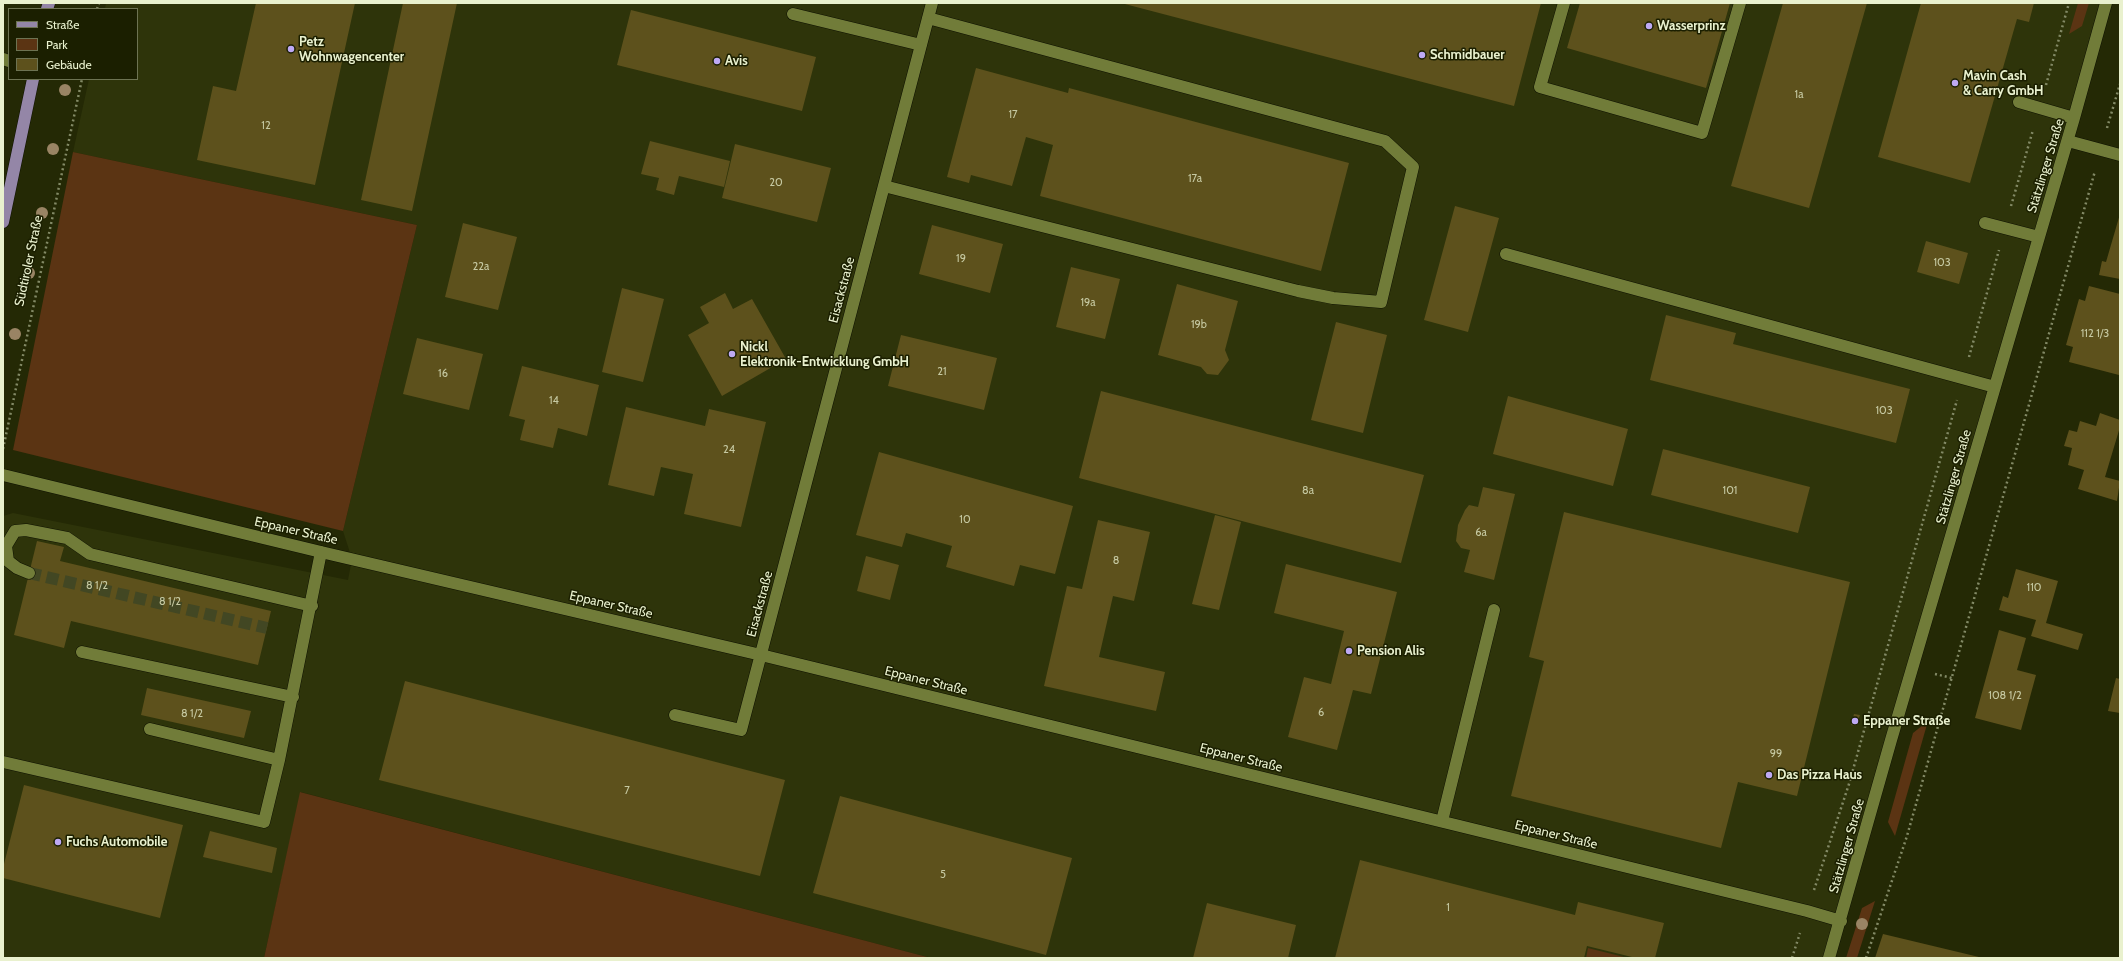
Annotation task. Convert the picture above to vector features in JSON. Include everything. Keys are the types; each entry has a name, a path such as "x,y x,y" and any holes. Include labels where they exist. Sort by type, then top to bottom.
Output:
{"main road":[{"path":"3,222 33,80"}],"street":[{"name":"Eisackstraße","path":"675,715 741,730 932,3"},
{"path":"1564,3 1540,87 1702,133 1740,3"},
{"name":"Stätzlinger Straße","path":"1829,958 1841,921 1891,740 2068,141 2106,3"},
{"path":"793,14 921,45"},
{"path":"884,186 1298,292 1333,298 1381,302 1413,167 1385,141 928,18"},
{"path":"2019,102 2074,118"},
{"path":"2068,141 2120,155"},
{"path":"1985,223 2039,238"},
{"path":"1506,254 1995,387"},
{"name":"Eppaner Straße","path":"3,475 321,552 761,654 1808,911 1841,921"},
{"path":"29,572 17,568 8,561 6,546 15,531 26,530 68,538 90,554 312,606"},
{"path":"3,762 264,822 312,606 321,552"},
{"path":"1442,821 1494,610"},
{"path":"82,652 292,697"},
{"path":"150,729 279,760"}],"path":[{"path":"1792,958 1849,784 2069,3"},
{"name":"Südtiroler Straße","path":"3,449 82,80"},
{"path":"1866,958 1907,836 2120,84"}],"shaded area":[{"path":"106,3 2106,3 1829,958 931,958 301,792 264,958 3,958 3,516 13,513 348,580 352,559 343,531 417,225 73,152 89,80 138,80 138,8 105,8"}],"green space":[{"path":"2078,3 2089,3 2082,26 2069,34"},
{"path":"73,152 417,225 343,531 13,450"},
{"path":"1928,721 1895,836 1888,822 1913,733"},
{"path":"300,792 931,958 264,958"},
{"path":"1875,901 1857,958 1846,958 1862,908"},
{"path":"1588,948 1628,958 1586,958"}],"building":[{"path":"256,3 355,3 315,185 197,160 213,86 236,91"},
{"path":"403,3 457,3 412,211 361,200"},
{"name":"Schmidbauer","path":"1121,3 1541,3 1514,106"},
{"name":"Wasserprinz","path":"1580,3 1730,3 1706,88 1567,48"},
{"path":"1783,3 1867,3 1809,208 1731,186"},
{"path":"1921,3 2034,3 2029,22 2017,19 1970,183 1878,157"},
{"name":"Avis","path":"631,10 816,57 802,111 617,65"},
{"path":"976,68 1068,93 1069,88 1349,163 1321,271 1040,196 1053,145 1026,137 1012,186 971,175 969,183 947,177"},
{"path":"650,141 730,161 724,187 679,176 674,195 656,190 659,178 641,174"},
{"path":"735,144 831,168 817,222 722,198"},
{"path":"1455,206 1499,218 1468,332 1424,320"},
{"path":"2120,214 2120,279 2099,275 2102,261 2106,262"},
{"path":"463,223 517,237 498,310 445,297"},
{"path":"932,225 1003,244 990,293 919,274"},
{"path":"1926,241 1968,253 1959,284 1917,272"},
{"path":"1071,267 1120,279 1105,339 1056,327"},
{"path":"1177,284 1238,301 1225,350 1229,360 1218,375 1207,374 1201,367 1158,355"},
{"path":"2089,286 2120,294 2119,375 2069,362 2073,347 2066,345 2079,299 2085,301"},
{"path":"622,288 664,299 643,382 602,372"},
{"path":"725,293 733,309 752,299 786,359 722,396 688,335 709,323 700,307"},
{"path":"1666,315 1736,333 1733,344 1910,389 1896,443 1650,380"},
{"path":"1336,322 1387,335 1363,433 1311,420"},
{"path":"901,335 997,358 984,410 888,386"},
{"path":"417,338 483,354 469,410 403,394"},
{"path":"522,366 599,385 587,436 558,428 553,448 520,440 525,420 509,416"},
{"path":"1101,391 1424,475 1401,563 1079,478"},
{"path":"1508,396 1628,429 1613,486 1493,454"},
{"path":"626,407 705,426 709,409 766,422 741,527 684,514 693,474 661,467 654,496 608,485"},
{"path":"2100,413 2120,420 2120,427 2105,477 2120,481 2117,501 2078,489 2084,470 2068,465 2072,448 2064,446 2069,430 2077,432 2080,421 2096,426"},
{"path":"1663,449 1810,487 1798,533 1651,495"},
{"path":"879,452 1073,506 1055,574 1020,565 1014,586 946,567 952,546 906,533 902,547 856,535"},
{"path":"1483,487 1515,494 1494,580 1464,572 1470,550 1461,548 1456,541 1458,525 1465,510 1469,505 1478,507"},
{"path":"1564,512 1850,582 1797,796 1738,782 1721,848 1511,796 1544,661 1529,657"},
{"path":"1215,515 1241,522 1219,610 1192,604"},
{"path":"1098,520 1150,532 1134,601 1113,596 1099,657 1165,672 1156,711 1044,686 1067,586 1082,589"},
{"path":"37,541 64,547 60,561 271,611 258,665 71,621 64,648 14,635"},
{"path":"866,556 899,565 890,600 857,591"},
{"path":"1286,564 1397,592 1371,694 1353,690 1337,750 1288,737 1304,677 1331,684 1344,631 1274,613"},
{"path":"2016,569 2058,581 2046,623 2083,634 2078,650 2031,636 2036,620 1999,610 2003,596 2008,598"},
{"path":"1999,630 2026,638 2017,670 2036,675 2021,730 1975,718"},
{"path":"2116,678 2120,679 2120,713 2108,711"},
{"path":"405,681 785,780 760,876 379,780"},
{"path":"147,688 251,711 244,738 141,715"},
{"path":"1854,714 1860,715 1856,726 1851,725"},
{"path":"24,785 183,825 160,918 3,878 3,868"},
{"path":"840,796 1072,858 1046,955 813,893"},
{"path":"210,831 277,848 272,873 203,857"},
{"path":"1360,860 1575,915 1578,902 1664,923 1655,958 1636,958 1587,946 1584,958 1335,958"},
{"path":"1207,903 1296,925 1288,958 1193,958"},
{"path":"1883,934 1979,957 1875,958"}],"tunnel":[{"path":"29,573 267,628"}],"place":[{"name":"Wasserprinz","path":"1649,26"},
{"name":"Petz Wohnwagencenter","path":"291,49"},
{"name":"Schmidbauer","path":"1422,55"},
{"name":"Avis","path":"717,61"},
{"name":"Mavin Cash & Carry GmbH","path":"1955,83"},
{"name":"Nickl Elektronik-Entwicklung GmbH","path":"732,354"},
{"name":"Pension Alis","path":"1349,651"},
{"name":"Eppaner Straße","path":"1855,721"},
{"name":"Das Pizza Haus","path":"1769,775"},
{"name":"Fuchs Automobile","path":"58,842"}]}
